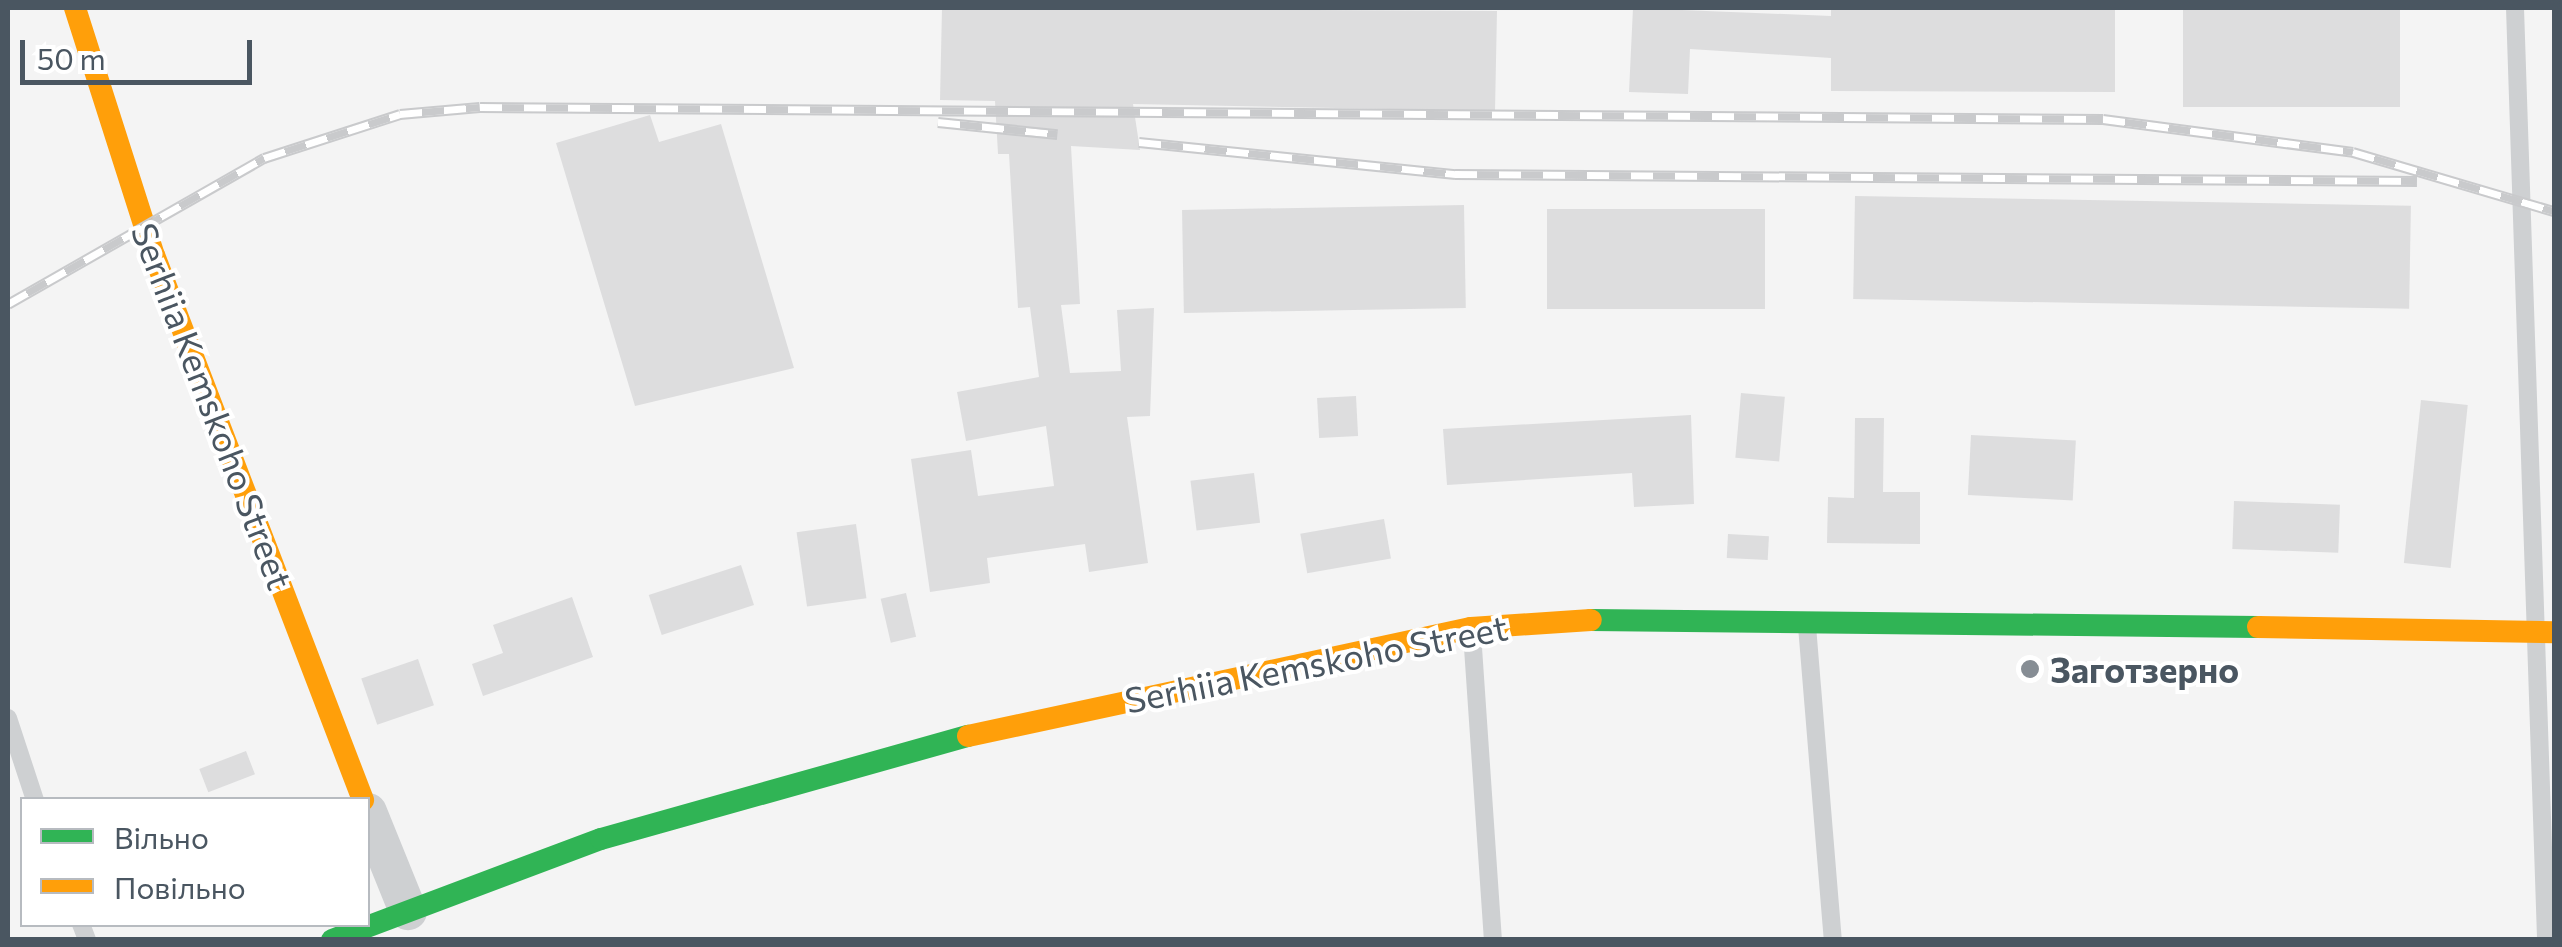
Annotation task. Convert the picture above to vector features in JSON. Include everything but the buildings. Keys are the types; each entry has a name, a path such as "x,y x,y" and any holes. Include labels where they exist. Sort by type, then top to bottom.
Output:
{"main road":[{"name":"Serhiia Kemskoho Street","path":"75,8 154,255 361,797"},
{"name":"Serhiia Kemskoho Street","path":"370,926 601,839 888,753 1471,628 1638,617 2546,632"},
{"name":"Serhiia Kemskoho Street","path":"332,940 366,927"}],"street":[{"path":"370,817 408,911"}],"lane":[{"path":"2515,8 2546,632 2546,940"},
{"path":"1807,622 1833,940"},
{"path":"1471,628 1493,940"},
{"path":"8,718 34,797"}],"railway":[{"path":"8,304 264,158 400,114 480,107 2103,119 2353,152 2554,211"},
{"path":"938,122 1057,134"},
{"path":"1139,142 1455,174 2417,181"}],"traffic: fast":[{"path":"1591,620 2258,627"},
{"path":"370,926 601,839 968,736"},
{"path":"332,940 367,927"}],"traffic: slow":[{"path":"75,8 154,255 362,797"},
{"path":"968,736 1471,628 1591,620"},
{"path":"2258,627 2554,632"}],"place":[{"name":"Заготзерно","path":"2030,669"}]}
